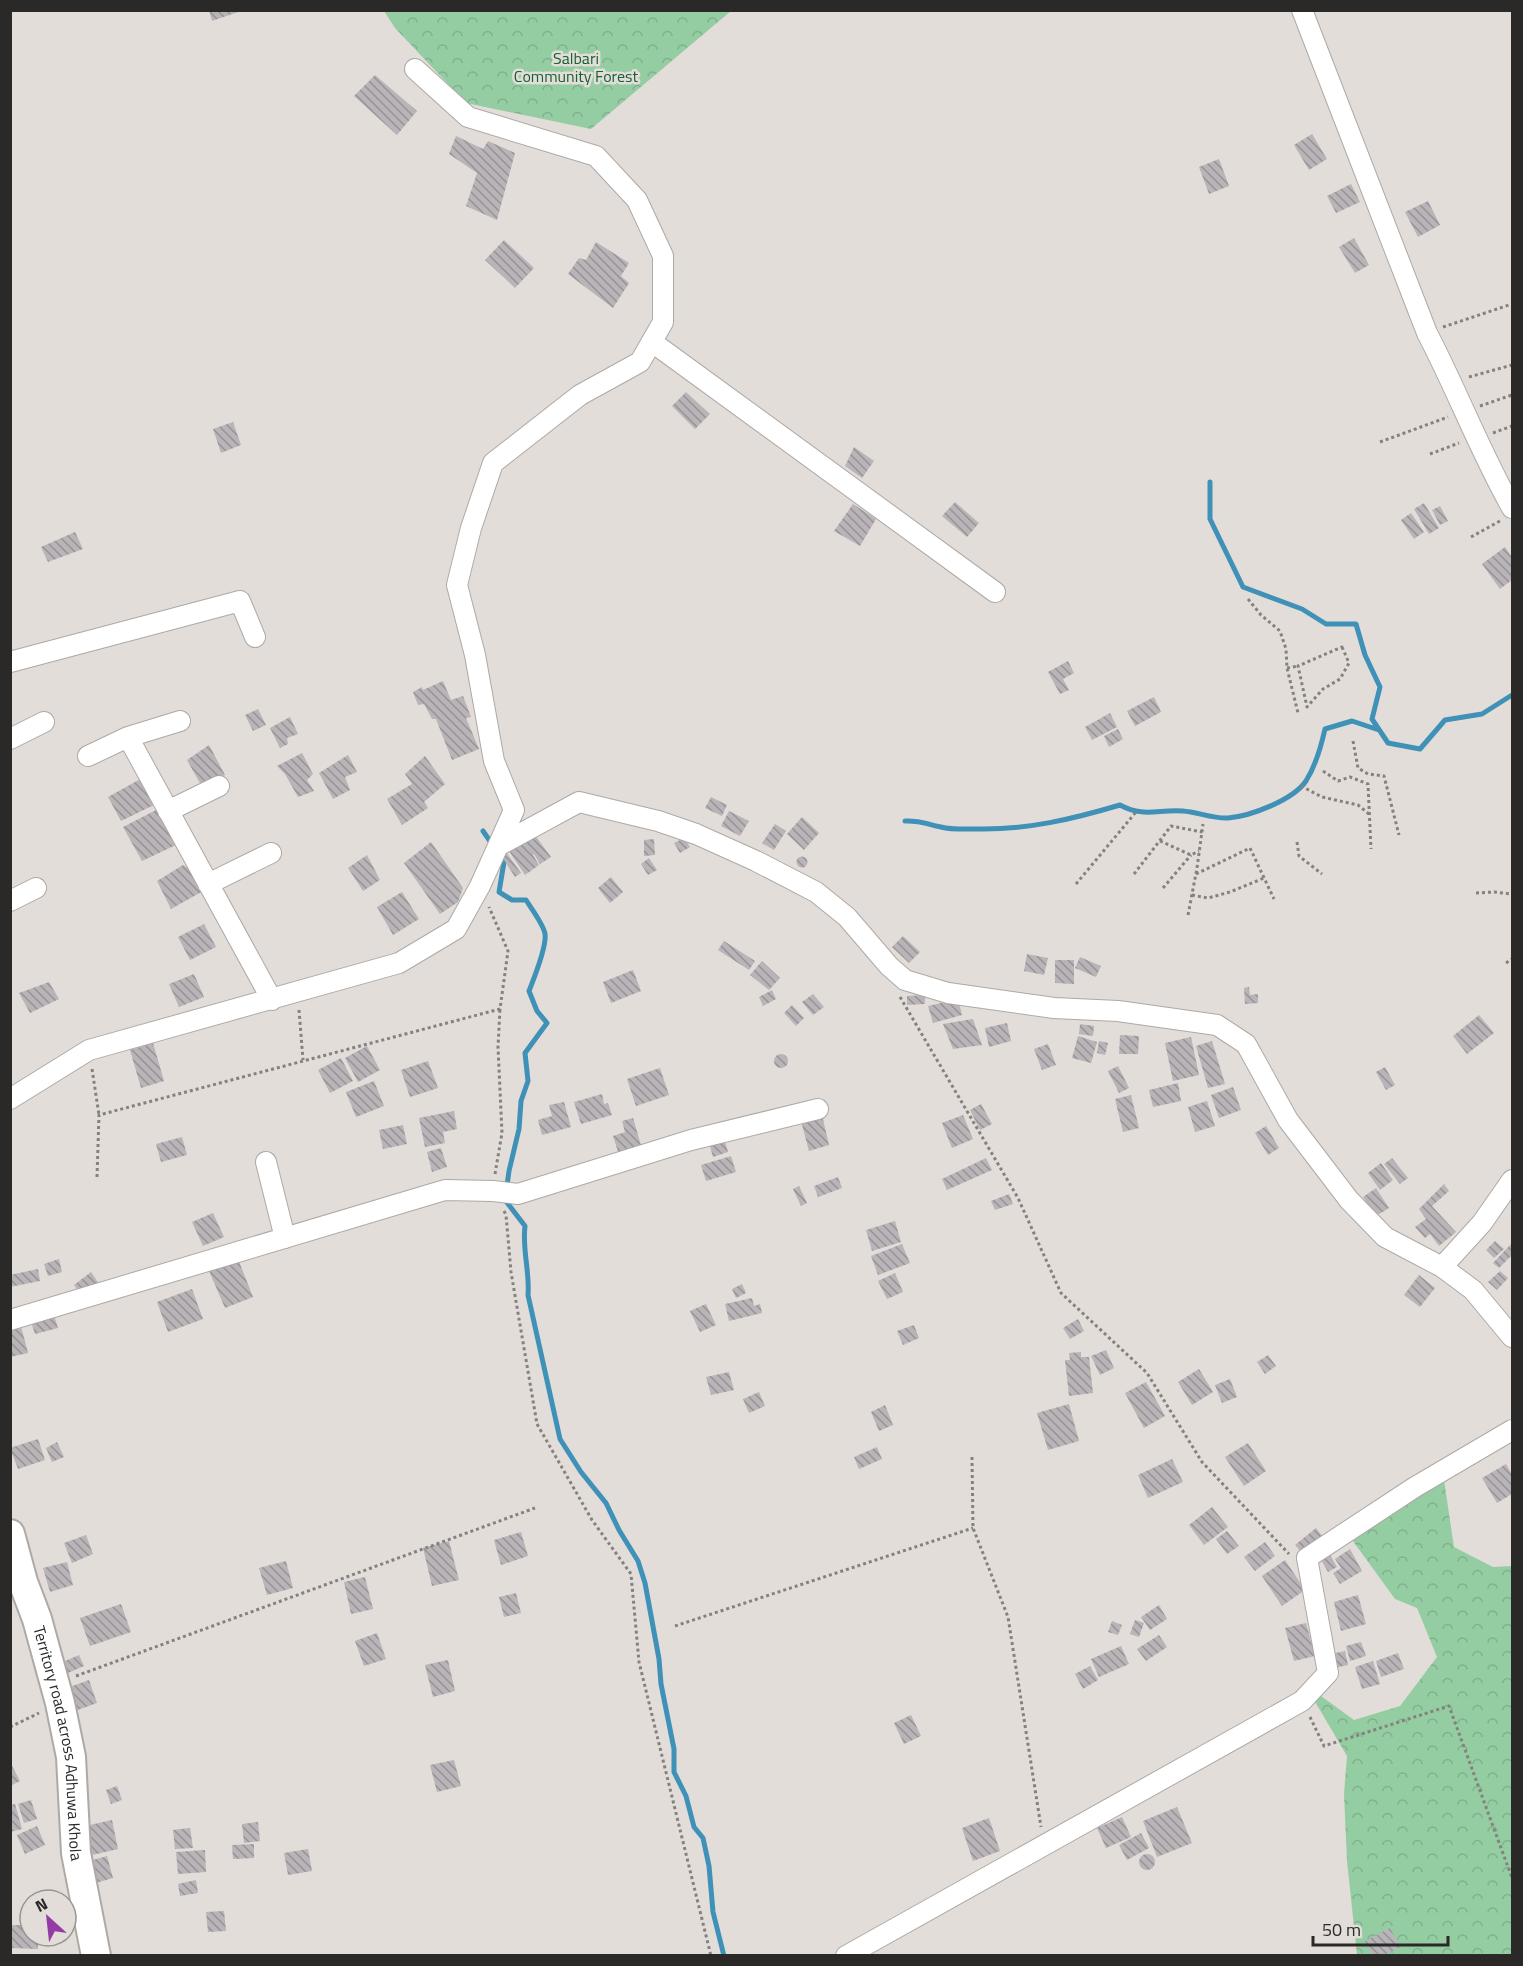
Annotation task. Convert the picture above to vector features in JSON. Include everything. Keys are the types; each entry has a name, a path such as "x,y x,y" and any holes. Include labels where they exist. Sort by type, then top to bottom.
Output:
{"street":[{"path":"1302,10 1427,333 1453,382 1496,480 1507,514"},
{"path":"10,1099 89,1050 399,963 456,929 480,886 514,810 494,761 475,655 458,585 471,528 493,463 580,395 640,362 663,322 663,256 637,200 596,156 468,117 415,69"},
{"path":"652,342 995,592"},
{"path":"10,662 240,602 255,637"},
{"path":"88,756 128,737 180,721"},
{"path":"10,739 44,722"},
{"path":"128,737 272,1000"},
{"path":"168,811 219,786"},
{"path":"498,846 579,802 658,820 756,861 816,892 847,917 889,966 905,980 948,993 1054,1008 1118,1011 1217,1025 1246,1044 1288,1120 1349,1200 1385,1237 1442,1267 1473,1290 1512,1337"},
{"path":"208,884 272,853"},
{"path":"10,901 36,888"},
{"path":"10,1320 445,1190 518,1194 691,1140 818,1110"},
{"path":"266,1162 285,1238"},
{"path":"1442,1267 1482,1223 1512,1180"},
{"path":"846,1956 1302,1701 1328,1673 1307,1558 1415,1487 1512,1430"},
{"name":"Territory road across Adhuwa Khola","path":"10,1534 17,1585 37,1619 58,1694 71,1757 76,1853 96,1956"}],"path":[{"path":"1427,333 1512,304"},
{"path":"1453,382 1512,364"},
{"path":"1380,442 1512,395"},
{"path":"1430,454 1476,435"},
{"path":"1471,537 1507,514"},
{"path":"1248,599 1261,615 1280,631 1299,713"},
{"path":"1287,668 1298,666 1342,647 1349,663 1340,679 1323,689 1307,707 1298,666"},
{"path":"1353,741 1358,768 1368,774 1384,776 1399,835"},
{"path":"1323,771 1338,781 1350,777 1368,784 1371,849"},
{"path":"1301,786 1322,797 1358,805 1369,814"},
{"path":"1076,884 1136,812"},
{"path":"1188,915 1203,824"},
{"path":"1134,874 1171,826 1202,832"},
{"path":"1160,841 1191,855"},
{"path":"1297,842 1299,856 1322,874"},
{"path":"1196,874 1250,848 1274,899"},
{"path":"1163,888 1191,855 1200,850"},
{"path":"1192,895 1208,898 1264,878"},
{"path":"480,886 508,951 500,1009 498,1047 502,1133 493,1191 506,1215 511,1272 537,1424 592,1520 631,1574 639,1662 711,1956"},
{"path":"1476,893 1512,894"},
{"path":"1506,963 1512,959"},
{"path":"889,966 902,1003 1018,1198 1061,1293 1147,1373 1202,1462 1293,1558 1307,1558"},
{"path":"297,993 303,1061"},
{"path":"99,1115 500,1009"},
{"path":"89,1050 99,1115 97,1177"},
{"path":"972,1457 973,1528 1008,1617 1044,1845"},
{"path":"10,1727 58,1694 535,1508"},
{"path":"675,1626 973,1528"},
{"path":"1302,1701 1324,1746 1449,1706 1512,1878"}],"green space":[{"name":"Salbari Community Forest","path":"384,11 731,11 591,129 466,103 395,28"},
{"path":"1444,1480 1454,1547 1493,1567 1512,1566 1512,1955 1357,1955 1347,1861 1344,1794 1347,1756 1314,1700 1321,1696 1354,1720 1400,1706 1437,1657 1417,1608 1395,1599 1350,1537"}],"building":[{"path":"209,10 241,10 241,11 212,21"},
{"path":"375,75 417,111 397,135 354,96"},
{"path":"1312,134 1327,159 1309,170 1294,145"},
{"path":"456,136 483,149 488,141 515,153 497,220 466,206 477,173 449,154"},
{"path":"1219,159 1229,186 1209,194 1199,167"},
{"path":"1351,184 1360,202 1336,213 1327,196"},
{"path":"1428,201 1440,225 1418,237 1405,212"},
{"path":"1354,238 1369,265 1355,273 1339,247"},
{"path":"504,240 534,268 515,288 485,260"},
{"path":"596,242 629,263 621,276 629,283 613,308 568,274 579,258 586,260"},
{"path":"686,392 710,414 695,429 672,406"},
{"path":"233,422 241,445 221,453 213,429"},
{"path":"854,447 874,461 862,478 845,466"},
{"path":"955,502 979,523 967,537 942,516"},
{"path":"1424,503 1439,528 1429,534 1414,509"},
{"path":"853,504 876,519 860,546 834,531"},
{"path":"1440,506 1448,521 1440,525 1432,510"},
{"path":"1411,513 1424,532 1414,539 1401,520"},
{"path":"75,532 83,549 48,562 41,547"},
{"path":"1505,547 1512,557 1512,580 1500,589 1482,564"},
{"path":"1068,661 1074,673 1063,679 1069,690 1060,694 1048,672"},
{"path":"443,681 451,700 463,696 471,717 466,718 479,749 452,760 436,719 432,719 424,704 418,705 413,692"},
{"path":"1154,697 1161,712 1135,726 1127,711"},
{"path":"258,709 266,725 253,731 245,715"},
{"path":"1110,713 1117,727 1092,740 1085,727"},
{"path":"290,717 298,734 287,738 288,744 280,748 270,728"},
{"path":"1118,729 1123,739 1109,747 1104,736"},
{"path":"209,745 225,775 201,785 187,760"},
{"path":"302,753 313,774 307,780 314,791 298,797 285,774 277,766"},
{"path":"348,755 357,772 345,777 350,790 333,799 319,773"},
{"path":"425,756 445,784 424,802 428,808 402,825 387,799 412,784 405,774"},
{"path":"144,777 156,804 121,821 108,797"},
{"path":"711,797 727,805 722,816 705,808"},
{"path":"158,809 178,844 142,861 123,827"},
{"path":"729,811 749,821 740,836 721,826"},
{"path":"802,817 819,833 804,850 787,834"},
{"path":"775,824 786,831 774,850 762,843"},
{"path":"534,834 551,857 540,864 534,854 539,865 525,875 509,851"},
{"path":"684,838 690,847 680,853 674,843"},
{"path":"654,839 655,855 644,856 644,840"},
{"path":"431,842 463,888 458,902 440,914 404,863"},
{"path":"506,852 521,873 515,877 501,855"},
{"path":"367,855 380,880 363,891 348,868"},
{"path":"802,857 806,858 806,866 802,867 798,866 797,862 798,858"},
{"path":"649,858 657,870 648,875 641,864"},
{"path":"183,865 194,872 205,890 171,909 157,881"},
{"path":"611,877 623,892 610,903 598,888"},
{"path":"402,892 419,919 393,935 377,907"},
{"path":"204,924 216,947 190,960 178,937"},
{"path":"903,936 920,952 909,963 892,947"},
{"path":"724,941 755,961 749,970 718,950"},
{"path":"1027,954 1048,958 1044,975 1024,971"},
{"path":"1080,957 1101,966 1096,977 1075,968"},
{"path":"1055,960 1074,960 1074,984 1055,983"},
{"path":"762,961 780,978 769,990 750,975"},
{"path":"633,970 641,991 611,1003 603,982"},
{"path":"194,974 204,997 179,1007 169,984"},
{"path":"49,982 59,999 30,1013 19,993"},
{"path":"1249,987 1250,995 1258,994 1258,1003 1245,1004 1244,988"},
{"path":"772,990 776,999 763,1006 759,997"},
{"path":"813,994 824,1007 813,1015 802,1002"},
{"path":"925,995 925,1004 907,1005 907,996"},
{"path":"958,999 962,1015 933,1023 928,1006"},
{"path":"792,1005 804,1018 796,1026 784,1013"},
{"path":"1479,1015 1494,1033 1467,1054 1453,1036"},
{"path":"973,1019 982,1045 953,1049 943,1024"},
{"path":"1007,1023 1011,1041 989,1047 985,1028"},
{"path":"1080,1024 1094,1026 1093,1036 1079,1034"},
{"path":"1120,1035 1139,1036 1138,1054 1119,1054"},
{"path":"1078,1036 1097,1042 1091,1063 1072,1058"},
{"path":"1191,1037 1199,1075 1173,1081 1165,1043"},
{"path":"1099,1041 1108,1043 1105,1055 1097,1053"},
{"path":"1212,1041 1225,1084 1208,1088 1196,1046"},
{"path":"153,1043 164,1081 141,1088 130,1050"},
{"path":"1048,1044 1056,1065 1042,1070 1034,1049"},
{"path":"367,1046 380,1070 358,1082 345,1058"},
{"path":"778,1054 784,1054 788,1061 784,1068 778,1068 774,1064 774,1058"},
{"path":"341,1058 353,1081 330,1093 318,1070"},
{"path":"428,1061 438,1088 410,1097 401,1070"},
{"path":"1118,1066 1129,1088 1119,1093 1108,1071"},
{"path":"1385,1067 1395,1085 1386,1090 1376,1072"},
{"path":"660,1068 669,1095 636,1106 627,1079"},
{"path":"374,1081 384,1106 356,1117 346,1092"},
{"path":"1178,1083 1181,1101 1153,1107 1149,1090"},
{"path":"1233,1087 1241,1110 1219,1118 1211,1095"},
{"path":"602,1094 604,1104 608,1103 612,1115 581,1124 574,1102"},
{"path":"1131,1095 1139,1128 1123,1132 1115,1099"},
{"path":"1207,1101 1215,1126 1195,1132 1188,1107"},
{"path":"564,1102 571,1127 542,1135 538,1120 552,1116 549,1105"},
{"path":"981,1104 992,1124 980,1130 970,1110"},
{"path":"454,1111 457,1129 443,1132 445,1143 425,1147 419,1118"},
{"path":"822,1115 829,1145 809,1151 801,1121"},
{"path":"963,1115 973,1139 952,1148 942,1123"},
{"path":"633,1118 643,1152 620,1158 613,1136 625,1132 622,1121"},
{"path":"403,1125 407,1144 383,1149 379,1130"},
{"path":"1266,1126 1279,1148 1268,1155 1255,1133"},
{"path":"182,1137 187,1155 161,1162 156,1144"},
{"path":"724,1138 728,1152 713,1157 709,1143"},
{"path":"441,1148 447,1167 432,1172 427,1152"},
{"path":"731,1156 736,1172 706,1181 701,1165"},
{"path":"986,1158 992,1170 947,1190 942,1179"},
{"path":"1392,1158 1408,1178 1400,1184 1384,1164"},
{"path":"1381,1163 1393,1180 1380,1190 1368,1173"},
{"path":"838,1177 842,1188 818,1197 814,1186"},
{"path":"1444,1184 1449,1191 1432,1206 1456,1232 1439,1246 1430,1234 1425,1238 1415,1227 1426,1219 1419,1209"},
{"path":"799,1186 807,1203 801,1206 793,1189"},
{"path":"1376,1188 1389,1208 1376,1216 1363,1197"},
{"path":"1009,1194 1013,1204 995,1210 991,1201"},
{"path":"213,1213 224,1237 203,1246 192,1222"},
{"path":"895,1221 901,1242 872,1251 866,1230"},
{"path":"1495,1241 1504,1249 1494,1258 1486,1250"},
{"path":"1512,1243 1512,1255 1499,1268 1493,1263"},
{"path":"902,1244 910,1263 878,1275 871,1256"},
{"path":"59,1259 62,1272 48,1276 44,1264"},
{"path":"238,1259 253,1297 225,1308 209,1271"},
{"path":"38,1269 40,1281 10,1287 10,1275"},
{"path":"1500,1271 1508,1278 1497,1290 1488,1282"},
{"path":"91,1272 99,1284 82,1296 74,1285"},
{"path":"895,1273 903,1292 887,1299 878,1281"},
{"path":"1419,1275 1435,1288 1420,1307 1404,1295"},
{"path":"742,1284 746,1293 736,1298 732,1289"},
{"path":"192,1289 203,1319 168,1332 157,1302"},
{"path":"752,1298 754,1306 760,1304 762,1313 729,1321 725,1304"},
{"path":"706,1304 716,1325 700,1332 690,1311"},
{"path":"54,1315 58,1328 35,1334 31,1322"},
{"path":"1078,1319 1084,1331 1070,1339 1063,1328"},
{"path":"914,1325 919,1338 903,1345 897,1331"},
{"path":"21,1326 28,1353 10,1357 10,1329"},
{"path":"1106,1350 1114,1368 1100,1375 1091,1356"},
{"path":"1081,1352 1081,1357 1089,1357 1093,1393 1069,1396 1065,1360 1070,1360 1069,1353"},
{"path":"1268,1355 1276,1366 1265,1374 1257,1362"},
{"path":"1199,1369 1213,1392 1192,1405 1178,1382"},
{"path":"729,1372 734,1390 711,1395 706,1377"},
{"path":"1230,1379 1237,1397 1222,1403 1215,1385"},
{"path":"1146,1382 1165,1416 1144,1428 1125,1393"},
{"path":"759,1392 765,1406 749,1413 743,1399"},
{"path":"1069,1404 1079,1441 1048,1450 1037,1413"},
{"path":"885,1405 893,1425 879,1431 871,1412"},
{"path":"38,1439 45,1460 18,1469 10,1448"},
{"path":"57,1442 64,1457 52,1462 46,1448"},
{"path":"1248,1443 1266,1471 1244,1486 1225,1457"},
{"path":"877,1447 882,1459 859,1469 854,1457"},
{"path":"1172,1459 1183,1482 1148,1498 1138,1475"},
{"path":"1506,1464 1512,1475 1512,1494 1497,1503 1482,1478"},
{"path":"1212,1507 1228,1527 1204,1545 1189,1525"},
{"path":"1316,1528 1323,1537 1303,1554 1295,1545"},
{"path":"1227,1531 1239,1546 1227,1554 1216,1539"},
{"path":"521,1532 528,1556 501,1565 494,1540"},
{"path":"86,1535 93,1554 72,1563 64,1543"},
{"path":"449,1541 459,1580 432,1586 423,1548"},
{"path":"1265,1542 1275,1556 1255,1571 1244,1557"},
{"path":"1350,1549 1362,1571 1340,1584 1333,1573 1341,1568 1335,1559"},
{"path":"1329,1553 1337,1567 1328,1572 1320,1558"},
{"path":"1285,1560 1305,1590 1282,1606 1262,1576"},
{"path":"286,1561 293,1588 267,1595 259,1568"},
{"path":"67,1562 73,1585 50,1592 43,1568"},
{"path":"365,1577 373,1609 351,1614 344,1582"},
{"path":"516,1593 521,1613 504,1617 499,1597"},
{"path":"1358,1595 1366,1624 1341,1631 1334,1602"},
{"path":"121,1604 131,1632 90,1646 80,1618"},
{"path":"1159,1605 1167,1619 1150,1630 1141,1617"},
{"path":"1135,1620 1144,1623 1139,1637 1130,1634"},
{"path":"1112,1621 1122,1625 1118,1635 1108,1632"},
{"path":"1306,1623 1315,1656 1294,1661 1285,1628"},
{"path":"377,1633 386,1659 364,1666 355,1641"},
{"path":"1159,1635 1167,1647 1146,1661 1137,1649"},
{"path":"1361,1642 1366,1656 1350,1661 1346,1646"},
{"path":"1121,1646 1129,1664 1099,1677 1091,1659"},
{"path":"1345,1651 1348,1665 1334,1668 1331,1654"},
{"path":"1398,1653 1404,1669 1381,1677 1376,1661"},
{"path":"79,1655 84,1666 68,1673 63,1662"},
{"path":"448,1660 455,1691 433,1697 425,1665"},
{"path":"1373,1661 1380,1684 1362,1689 1355,1667"},
{"path":"1090,1666 1098,1680 1083,1689 1075,1674"},
{"path":"89,1680 97,1703 75,1711 67,1688"},
{"path":"911,1715 921,1736 904,1744 894,1723"},
{"path":"454,1760 461,1786 437,1792 430,1765"},
{"path":"10,1762 20,1781 10,1786"},
{"path":"117,1786 122,1800 111,1804 106,1790"},
{"path":"31,1800 37,1819 24,1823 18,1804"},
{"path":"15,1804 22,1829 10,1832 10,1805"},
{"path":"1177,1807 1192,1843 1157,1857 1143,1821"},
{"path":"1122,1817 1131,1837 1106,1848 1097,1828"},
{"path":"989,1818 1000,1851 973,1861 962,1828"},
{"path":"112,1820 118,1849 88,1856 81,1827"},
{"path":"258,1822 260,1841 244,1843 242,1824"},
{"path":"37,1826 45,1845 25,1854 17,1835"},
{"path":"190,1828 193,1848 175,1849 173,1830"},
{"path":"1141,1833 1149,1848 1127,1860 1119,1845"},
{"path":"254,1844 254,1858 233,1859 232,1845"},
{"path":"308,1849 312,1871 288,1875 284,1853"},
{"path":"205,1850 206,1872 178,1874 176,1852"},
{"path":"1144,1854 1150,1854 1155,1862 1153,1868 1144,1870 1139,1865 1139,1859"},
{"path":"107,1856 113,1878 92,1884 86,1862"},
{"path":"196,1880 198,1893 180,1896 178,1884"},
{"path":"224,1911 226,1931 208,1932 206,1912"},
{"path":"10,1925 18,1925 18,1948 38,1949 10,1948"},
{"path":"1390,1928 1400,1947 1382,1956 1373,1956 1365,1941"}],"waterway":[{"path":"1210,482 1210,519 1243,587 1302,609 1326,624 1356,624 1365,655 1380,687 1372,719 1388,743 1420,749 1445,720 1482,714 1512,695"},
{"path":"905,821 954,829 1014,828 1067,819 1120,805 1144,812 1183,811 1217,817 1237,817 1282,801 1300,788 1315,762 1325,729 1352,721 1379,730"},
{"path":"483,831 492,844"},
{"path":"499,855 504,862 499,892 512,900 526,900 544,930 545,940 542,954 529,991 537,1011 547,1023 525,1053 528,1081 521,1101 519,1129 505,1200 525,1226 528,1295 560,1439 581,1472 606,1503 638,1561 645,1583 674,1749 674,1772 686,1796 694,1827 703,1838 709,1866 713,1912 724,1956"}]}
